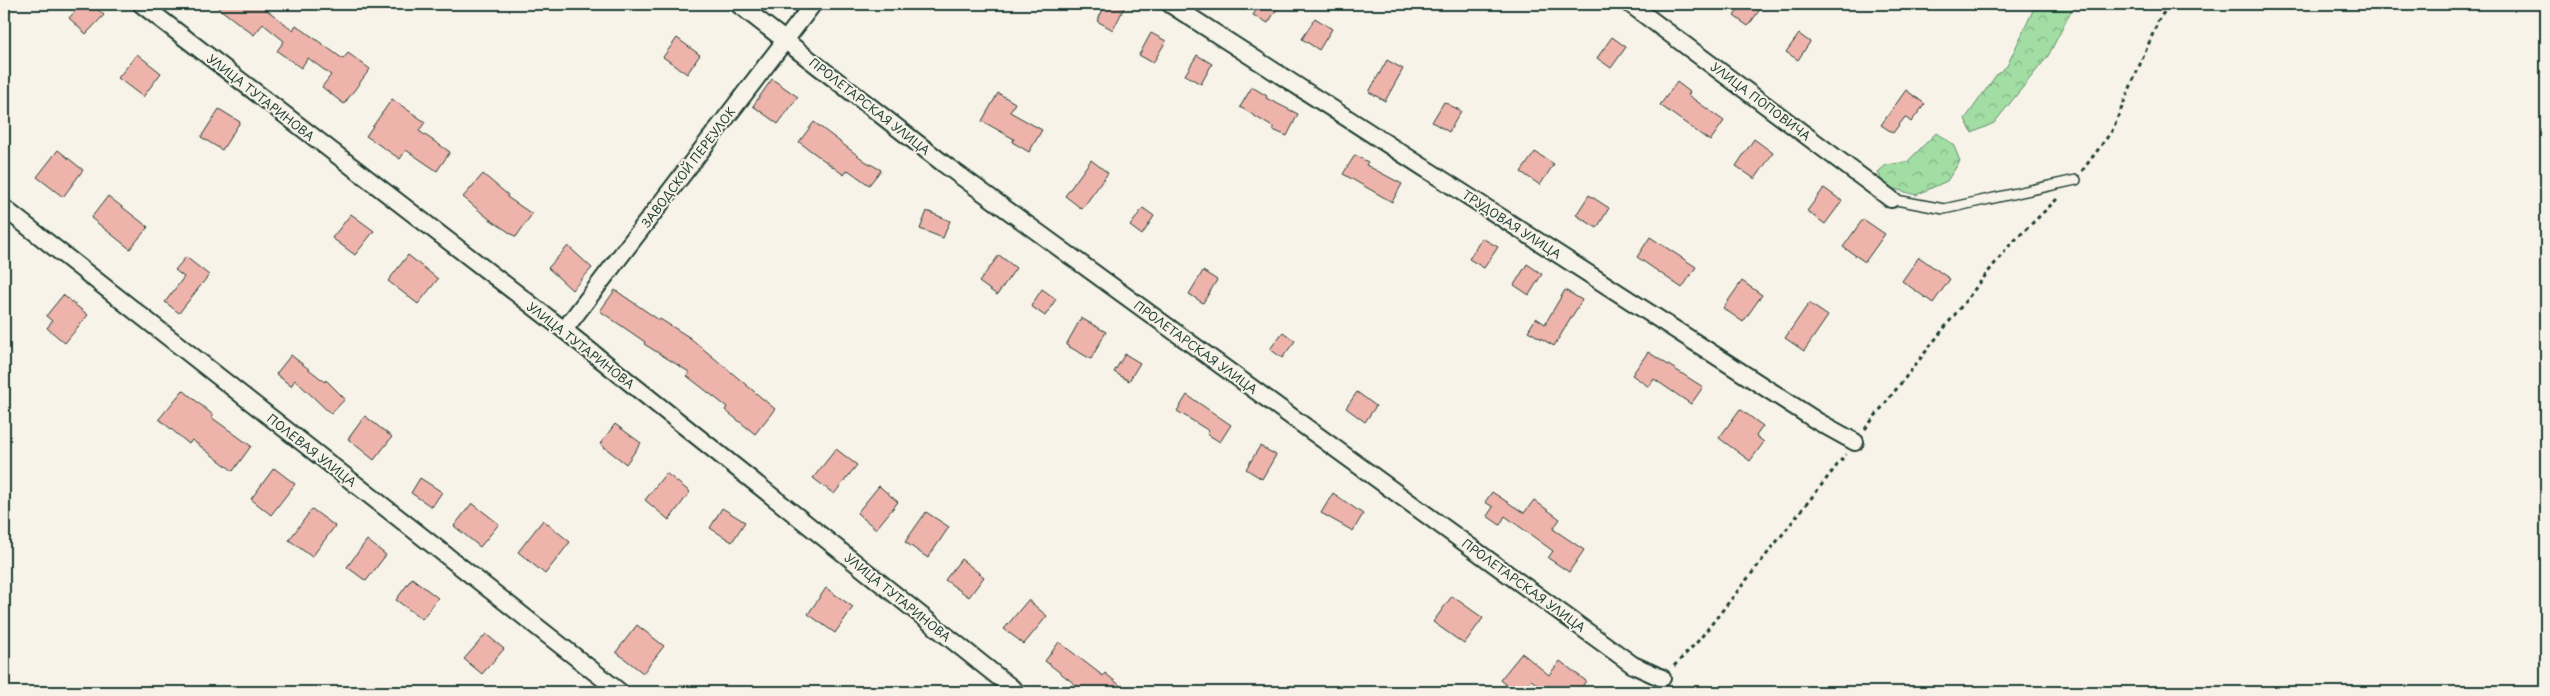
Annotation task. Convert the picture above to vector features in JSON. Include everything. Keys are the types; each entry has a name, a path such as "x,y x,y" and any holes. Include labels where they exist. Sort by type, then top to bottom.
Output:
{"street":[{"name":"УЛИЦА ТУТАРИНОВА","path":"141,4 564,330 1017,692"},
{"name":"ПРОЛЕТАРСКАЯ УЛИЦА","path":"738,4 976,187 1633,665 1662,678"},
{"name":"ЗАВОДСКОЙ ПЕРЕУЛОК","path":"564,330 813,4"},
{"name":"ТРУДОВАЯ УЛИЦА","path":"1170,4 1817,421 1855,442"},
{"name":"УЛИЦА ПОПОВИЧА","path":"1630,4 1891,199"},
{"name":"ПОЛЕВАЯ УЛИЦА","path":"4,208 620,692"}],"lane":[{"path":"1891,199 1944,209 2076,180"}],"path":[{"path":"1662,678 1699,640 2008,248 2076,180 2112,130 2159,20 2170,4"}],"green space":[{"path":"2036,4 2075,4 2048,56 1994,123 1972,133 1965,119 1997,74 2007,66"},
{"path":"1936,133 1953,144 1960,161 1947,181 1916,195 1884,186 1878,172 1886,165 1907,162"}],"building":[{"path":"82,4 92,4 104,15 86,34 69,18"},
{"path":"213,4 259,4 293,30 296,25 343,59 348,53 370,69 344,104 322,87 331,75 308,58 301,68 277,51 284,41 263,24 254,35"},
{"path":"1106,4 1117,4 1124,8 1113,30 1097,21"},
{"path":"1260,4 1280,4 1268,23 1253,15"},
{"path":"1742,4 1764,4 1748,26 1734,16"},
{"path":"1315,18 1332,29 1319,50 1302,39"},
{"path":"1151,33 1166,41 1153,63 1139,55"},
{"path":"1799,34 1810,42 1798,60 1786,52"},
{"path":"1612,37 1626,47 1611,68 1597,58"},
{"path":"677,38 700,55 687,74 663,57"},
{"path":"137,54 161,73 143,97 118,78"},
{"path":"1197,55 1212,64 1201,84 1185,75"},
{"path":"1387,60 1403,69 1385,101 1369,92"},
{"path":"772,79 798,97 778,124 753,106"},
{"path":"1677,82 1690,92 1688,95 1724,121 1710,141 1660,105"},
{"path":"1252,87 1267,96 1266,98 1298,114 1287,136 1273,130 1274,128 1240,107"},
{"path":"1906,90 1925,104 1911,122 1905,117 1893,133 1881,125"},
{"path":"998,93 1015,103 1010,112 1042,130 1029,152 1012,142 1014,139 982,121"},
{"path":"392,99 425,122 419,131 450,152 437,171 406,150 400,159 366,136"},
{"path":"1444,102 1461,111 1449,132 1432,122"},
{"path":"219,109 240,122 222,150 201,137"},
{"path":"814,122 865,161 881,170 869,185 848,170 844,175 799,142"},
{"path":"1754,139 1773,153 1755,179 1736,166"},
{"path":"58,150 83,170 63,197 37,177"},
{"path":"1535,152 1554,164 1540,185 1521,172"},
{"path":"1355,155 1368,162 1366,165 1402,184 1392,202 1343,174"},
{"path":"1091,160 1108,173 1082,209 1065,196"},
{"path":"483,174 508,195 507,197 532,214 516,237 488,218 463,197"},
{"path":"1824,188 1842,201 1825,224 1807,211"},
{"path":"1589,195 1609,208 1597,228 1576,215"},
{"path":"108,196 148,227 130,249 91,218"},
{"path":"1143,208 1154,216 1142,235 1130,226"},
{"path":"927,211 950,221 943,238 920,229"},
{"path":"351,214 374,231 355,255 332,238"},
{"path":"1863,219 1885,234 1865,262 1843,247"},
{"path":"1650,237 1696,267 1682,288 1637,257"},
{"path":"1482,238 1498,247 1484,268 1469,259"},
{"path":"568,246 592,268 572,290 548,268"},
{"path":"408,255 438,279 418,304 388,281"},
{"path":"999,255 1016,268 997,295 979,282"},
{"path":"186,257 209,275 179,313 165,302 184,277 175,270"},
{"path":"1919,257 1950,279 1933,303 1902,281"},
{"path":"1527,264 1542,274 1529,295 1514,285"},
{"path":"1203,271 1217,280 1203,303 1189,294"},
{"path":"1742,281 1762,295 1743,322 1723,308"},
{"path":"1042,289 1056,299 1045,316 1031,306"},
{"path":"615,290 659,320 689,337 775,409 755,434 725,410 727,407 687,376 689,372 644,344 645,342 600,311"},
{"path":"1565,290 1582,300 1554,346 1528,331 1536,318 1545,324"},
{"path":"63,295 88,315 65,343 47,328 52,321 46,316"},
{"path":"1809,303 1828,316 1804,351 1785,338"},
{"path":"1081,318 1106,332 1091,359 1066,345"},
{"path":"1283,332 1295,341 1282,358 1270,349"},
{"path":"1648,352 1703,387 1691,404 1654,379 1649,387 1632,375"},
{"path":"1125,354 1140,363 1129,381 1114,372"},
{"path":"291,355 325,382 326,380 345,399 331,414 295,380 291,386 276,374"},
{"path":"183,390 213,415 211,417 251,446 233,471 192,440 189,444 159,419"},
{"path":"1357,392 1376,406 1365,422 1346,408"},
{"path":"1187,395 1231,425 1220,442 1207,434 1209,431 1177,411"},
{"path":"1740,409 1763,426 1756,436 1764,442 1750,461 1719,438"},
{"path":"365,416 392,437 374,460 348,439"},
{"path":"615,424 641,443 626,464 600,444"},
{"path":"1260,446 1276,455 1262,479 1246,469"},
{"path":"836,449 857,465 834,494 813,478"},
{"path":"274,468 295,484 271,515 251,499"},
{"path":"666,473 690,492 669,520 645,500"},
{"path":"420,478 442,492 432,507 411,493"},
{"path":"879,486 898,502 876,529 857,513"},
{"path":"1492,492 1524,513 1534,500 1560,519 1553,529 1584,550 1569,572 1548,558 1553,551 1505,516 1500,525 1487,516 1493,507 1485,502"},
{"path":"1333,493 1363,514 1353,531 1321,513"},
{"path":"472,503 499,524 480,547 454,526"},
{"path":"722,508 745,522 732,542 710,528"},
{"path":"312,509 335,526 312,557 289,540"},
{"path":"926,512 949,527 928,558 905,542"},
{"path":"543,520 570,542 545,574 518,552"},
{"path":"367,540 386,555 366,581 347,567"},
{"path":"961,559 984,577 969,597 945,580"},
{"path":"412,578 438,598 422,619 396,600"},
{"path":"826,588 853,607 835,633 808,614"},
{"path":"1452,596 1483,618 1464,644 1433,622"},
{"path":"1028,600 1047,616 1024,644 1004,629"},
{"path":"637,625 664,646 643,673 616,652"},
{"path":"486,634 504,649 482,674 464,659"},
{"path":"1059,642 1103,676 1105,673 1128,692 1085,692 1045,661"},
{"path":"1522,653 1549,675 1560,661 1586,681 1578,692 1547,692 1531,680 1521,692 1514,692 1500,680"}]}
